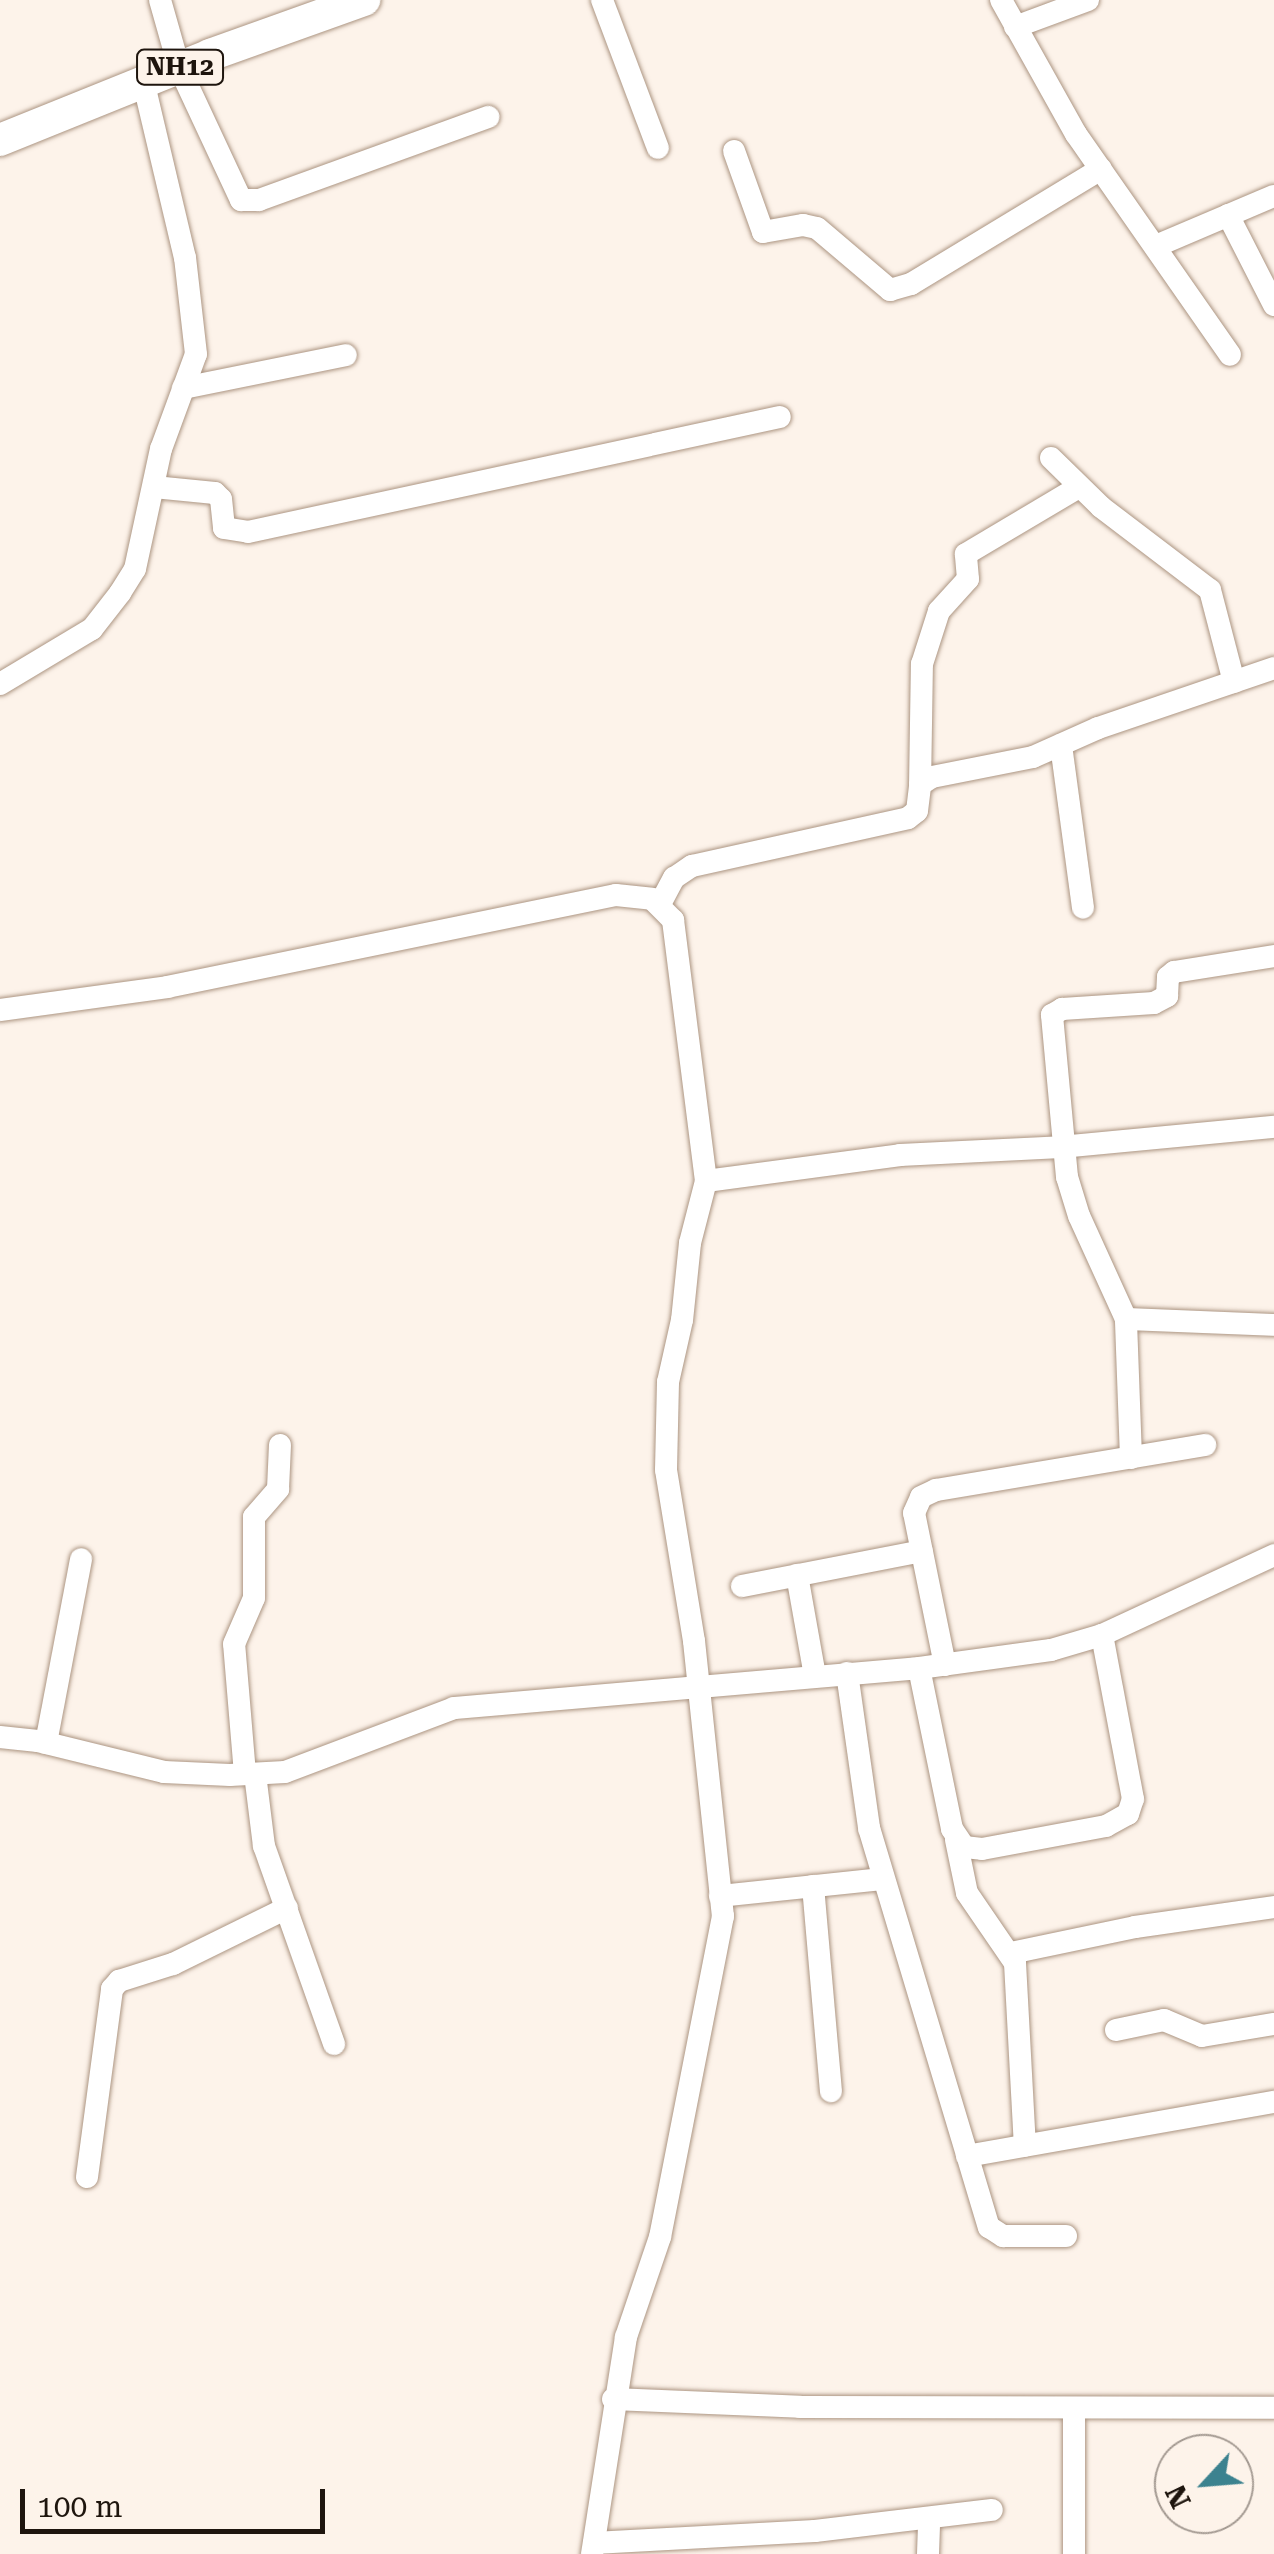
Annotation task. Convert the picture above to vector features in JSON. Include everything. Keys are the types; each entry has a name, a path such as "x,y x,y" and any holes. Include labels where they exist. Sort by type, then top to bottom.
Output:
{"highway":[{"name":"NH12","path":"0,140 143,81 364,0"}],"street":[{"path":"160,0 180,67 235,193 250,202 488,117"},
{"path":"602,0 658,148"},
{"path":"1001,0 1056,102 1230,355"},
{"path":"1015,27 1088,0"},
{"path":"0,684 54,654 105,614 134,569 182,388 196,354 193,302 143,81"},
{"path":"734,152 763,232 803,225 817,228 890,290 911,284 1101,169"},
{"path":"1156,246 1274,196"},
{"path":"1228,215 1274,305"},
{"path":"182,388 346,355"},
{"path":"154,487 214,494 221,499 222,524 228,532 248,532 780,417"},
{"path":"1050,458 1079,487 1210,590 1234,682"},
{"path":"660,904 674,878 700,863 908,818 917,811 922,664 940,611 968,579 966,554 1079,487"},
{"path":"920,787 932,777 1033,757 1098,728 1274,668"},
{"path":"1060,745 1082,908"},
{"path":"0,1010 166,987 616,895 641,895 660,904 673,920 706,1181 690,1243 682,1320 668,1382 665,1437 668,1492 699,1686 722,1934 660,2237 626,2337 613,2399 593,2548 814,2542 930,2518 992,2510"},
{"path":"1131,1458 1126,1319 1079,1216 1061,1147 1051,1036 1056,1010 1160,1001 1167,996 1168,978 1174,972 1274,956"},
{"path":"706,1181 900,1154 1061,1147 1274,1127"},
{"path":"1126,1319 1274,1325"},
{"path":"280,1445 278,1489 254,1517 254,1598 234,1644 259,1825 334,2044"},
{"path":"945,1665 914,1513 927,1492 1204,1445"},
{"path":"742,1586 922,1551"},
{"path":"0,1737 46,1743 164,1772 285,1772 454,1708 919,1668 1051,1650 1102,1635 1274,1556"},
{"path":"46,1743 81,1558"},
{"path":"798,1575 815,1676"},
{"path":"956,1840 972,1850 982,1849 1106,1826 1128,1814 1133,1799 1102,1635"},
{"path":"919,1668 968,1893 1011,1953 1020,2007 1025,2146"},
{"path":"847,1673 868,1828 994,2233 1066,2236"},
{"path":"720,1896 883,1879"},
{"path":"814,1886 831,2091"},
{"path":"1011,1953 1134,1926 1274,1907"},
{"path":"87,2178 112,1989 119,1982 173,1964 287,1908"},
{"path":"1116,2030 1164,2020 1202,2036 1274,2024"},
{"path":"967,2156 1274,2102"},
{"path":"613,2399 800,2407 1274,2408"},
{"path":"1074,2408 1074,2554"},
{"path":"928,2554 930,2518"}]}
